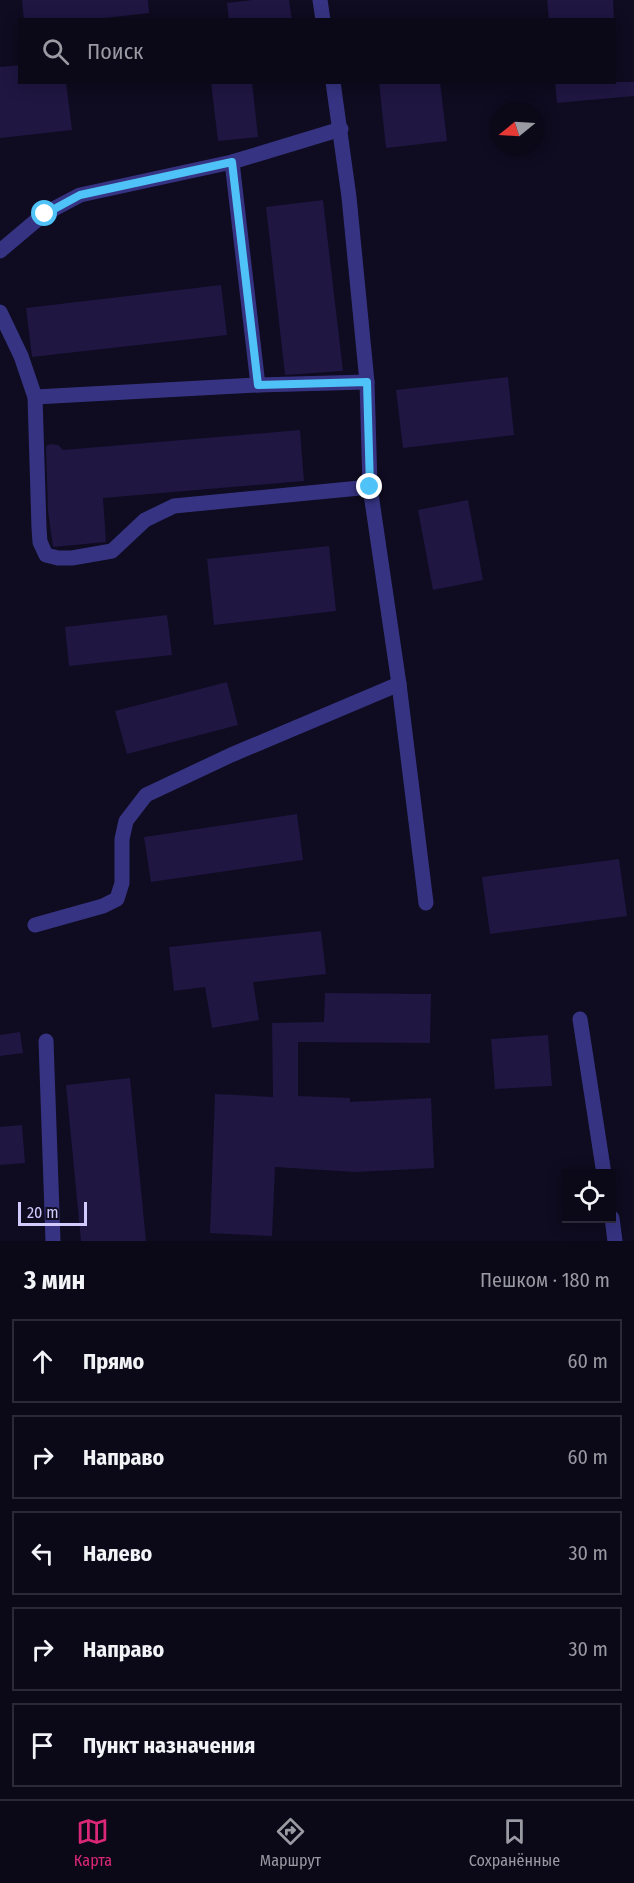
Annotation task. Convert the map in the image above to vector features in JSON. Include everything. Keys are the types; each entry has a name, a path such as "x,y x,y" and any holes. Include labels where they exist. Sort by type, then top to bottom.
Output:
{"street":[{"path":"320,0 323,18"},
{"path":"333,84 341,129 367,382 370,487 399,684 426,903"},
{"path":"0,251 45,214 80,195 232,162 341,129"},
{"path":"232,162 258,385"},
{"path":"0,312 21,356 35,397 40,542 46,555 58,558 112,551 145,520 174,506 370,487"},
{"path":"35,397 258,385 367,382"},
{"path":"35,925 103,906 117,899 122,883 122,839 126,821 146,795 231,755 399,684"},
{"path":"580,1019 603,1169"},
{"path":"46,1041 53,1241"},
{"path":"613,1223 615,1241"}],"building":[{"path":"22,0 148,0 149,13 104,18 24,18"},
{"path":"289,0 292,18 229,18 227,3"},
{"path":"547,0 613,0 614,18 549,18"},
{"path":"18,65 18,84 66,84 72,130 0,138 0,67"},
{"path":"634,82 634,96 557,103 555,84"},
{"path":"211,84 252,84 258,137 218,141"},
{"path":"379,84 440,84 447,141 386,148"},
{"path":"323,200 343,371 285,375 266,207"},
{"path":"221,285 227,335 32,357 26,308"},
{"path":"508,377 514,435 403,448 396,390"},
{"path":"300,430 304,481 103,498 106,542 53,547 48,511 46,446 58,445 63,450"},
{"path":"468,500 483,580 433,590 418,510"},
{"path":"329,546 336,611 214,625 207,559"},
{"path":"167,615 172,655 69,666 65,627"},
{"path":"227,682 238,725 127,754 115,711"},
{"path":"297,814 303,860 151,882 144,837"},
{"path":"619,859 627,916 490,934 482,877"},
{"path":"321,931 326,974 253,982 259,1020 212,1028 205,987 174,991 169,947"},
{"path":"325,993 431,994 430,1043 298,1042 298,1096 350,1098 350,1102 431,1098 434,1168 355,1172 275,1167 272,1236 210,1233 215,1094 273,1097 272,1023 324,1022"},
{"path":"20,1032 23,1053 0,1056 0,1035"},
{"path":"548,1035 552,1086 495,1089 491,1039"},
{"path":"130,1078 146,1241 81,1241 66,1085"},
{"path":"22,1125 25,1163 0,1165 0,1127"}],"route":[{"path":"45,214 80,195 232,162 258,385 367,382 370,487"}]}
